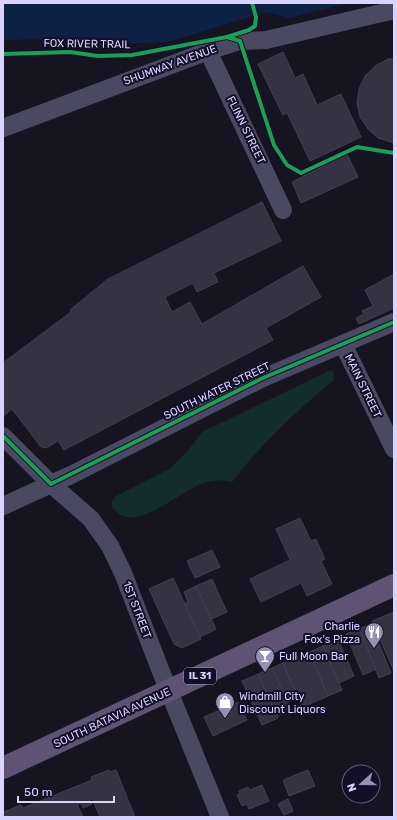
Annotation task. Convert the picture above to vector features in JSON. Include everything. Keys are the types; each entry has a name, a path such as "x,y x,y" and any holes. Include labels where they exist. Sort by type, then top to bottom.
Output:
{"main road":[{"name":"SOUTH BATAVIA AVENUE","path":"3,768 394,585"}],"street":[{"name":"SHUMWAY AVENUE","path":"3,128 208,51 240,42 266,40 390,11"},
{"name":"FLINN STREET","path":"208,51 283,210"},
{"name":"SOUTH WATER STREET","path":"3,506 51,484 263,378 394,322"},
{"name":"MAIN STREET","path":"343,344 394,449"},
{"name":"1ST STREET","path":"3,436 51,484 91,519 110,546 123,573 220,817"}],"green space":[{"path":"331,370 334,374 333,381 280,428 232,482 211,481 204,483 144,515 132,517 121,515 112,507 112,501 116,496 169,469 187,452 202,432"}],"water":[{"path":"3,3 350,3 289,18 266,12 168,42 91,45 51,39 3,40"}],"building":[{"path":"283,52 295,78 303,74 317,105 341,94 361,137 310,161 287,113 283,115 258,64"},
{"path":"388,59 394,59 394,143 378,138 368,129 360,117 357,103 359,89 365,76 375,66"},
{"path":"347,154 358,177 301,203 292,182"},
{"path":"262,202 281,241 214,273 218,282 197,292 193,283 165,297 172,312 190,302 202,324 303,266 321,297 266,328 273,340 64,450 58,441 46,448 41,447 12,409 3,416 3,363 71,312 70,310 108,279"},
{"path":"394,274 394,308 359,324 356,318 364,314 362,311 373,306 365,290"},
{"path":"300,518 311,541 316,539 325,559 321,561 332,584 307,596 301,583 261,602 250,579 290,560 276,529"},
{"path":"212,550 220,567 195,578 187,561"},
{"path":"173,578 201,639 182,648 174,644 149,589"},
{"path":"212,579 227,612 211,619 196,586"},
{"path":"196,586 216,629 200,637 185,604 188,602 184,592"},
{"path":"394,612 394,671 372,621"},
{"name":"Charlie Fox's Pizza","path":"371,624 391,673 379,678 359,629"},
{"path":"359,629 376,669 363,675 346,634"},
{"path":"338,639 354,676 339,683 323,646"},
{"path":"323,646 342,690 328,696 309,652"},
{"path":"309,652 328,696 303,707 283,663"},
{"path":"283,663 298,698 287,703 272,668"},
{"path":"272,668 291,710 277,716 258,674"},
{"path":"258,674 278,718 262,725 242,681"},
{"name":"Windmill City Discount Liquors","path":"238,702 247,720 213,736 204,717"},
{"path":"109,770 110,772 116,770 135,817 100,817 92,798 90,800 92,804 83,808 81,803 77,804 83,817 3,817 6,815 4,812 21,805 23,808 92,780 91,777"},
{"path":"308,770 315,786 289,796 283,780"},
{"path":"262,785 269,801 249,809 247,804 242,806 237,795 240,794 239,791 248,787 250,790"},
{"path":"288,799 293,811 284,815 278,804"}],"cycle path":[{"path":"227,37 249,30 255,26 256,17 252,3"},
{"name":"FOX RIVER TRAIL","path":"3,54 70,52 98,56 132,55 227,37 240,41 274,145 287,165 301,173 357,147 394,153"},
{"path":"3,436 51,484 263,378 394,322"}],"place":[{"name":"Charlie Fox's Pizza","path":"374,649"},
{"name":"Full Moon Bar","path":"265,673"},
{"name":"Windmill City Discount Liquors","path":"225,719"}]}
